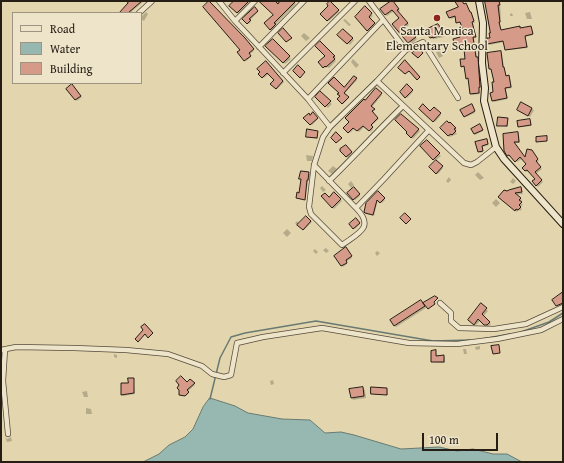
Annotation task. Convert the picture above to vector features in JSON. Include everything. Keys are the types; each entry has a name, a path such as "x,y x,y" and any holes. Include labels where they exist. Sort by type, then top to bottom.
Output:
{"street":[{"path":"140,12 152,1"},
{"path":"219,1 235,21 308,99 330,127"},
{"path":"235,21 255,1"},
{"path":"260,47 304,1"},
{"path":"283,73 355,1"},
{"path":"369,1 406,50"},
{"path":"479,1 483,23 482,63 485,88 484,101 496,147 504,159 563,224"},
{"path":"308,99 383,20"},
{"path":"314,166 363,216 365,224 362,231 342,245 312,214 309,207 314,166 323,136 330,127 406,50 423,42 458,98"},
{"path":"377,81 464,163 471,165 477,162 496,147"},
{"path":"329,180 403,106"},
{"path":"356,208 429,130"},
{"path":"440,303 451,313 451,321 459,328 494,330 526,324 563,307"},
{"path":"8,434 3,381 3,349 16,347 74,348 126,350 168,354 202,366 212,374 224,377 231,375 237,343 263,337 322,328 409,343 457,344 497,339 542,330 563,319"}],"water":[{"path":"210,398 235,406 248,413 282,419 310,420 325,433 341,432 401,449 439,447 457,451 473,449 493,454 507,454 522,462 143,462 159,454 169,445 185,437 193,429 203,407"}],"building":[{"path":"126,1 142,1 129,12 120,12 128,3"},
{"path":"209,1 254,49 249,53 251,56 244,61 237,52 240,50 203,7"},
{"path":"234,1 249,1 237,13 229,6"},
{"path":"259,1 275,1 278,4 280,1 296,1 274,23 276,24 270,30 264,23 273,15"},
{"path":"330,1 339,10 327,21 320,14 328,6 327,4"},
{"path":"393,1 399,9 397,10 408,23 404,26 409,32 411,30 416,37 408,43 392,24 399,18 392,10 385,15 380,9"},
{"path":"455,1 462,1 464,4 466,3 474,21 472,22 476,37 473,37 476,57 478,57 479,93 470,94 468,78 466,79 464,66 461,67 460,59 465,59 464,49 459,50 458,45 455,46 453,39 460,37 459,34 464,33 460,22 456,23 455,16 449,18 446,12 458,7"},
{"path":"485,1 499,1 499,22 501,30 520,26 520,28 531,26 533,34 525,36 527,47 505,50 503,41 487,44 487,38 490,38 490,33"},
{"path":"365,6 372,13 369,17 375,23 367,31 355,17"},
{"path":"255,7 258,11 249,19 251,20 247,24 242,19"},
{"path":"438,24 445,34 439,37 430,38 425,30"},
{"path":"283,28 292,38 286,42 278,33"},
{"path":"343,29 353,38 347,44 337,35"},
{"path":"273,39 290,56 283,63 265,46"},
{"path":"320,41 335,56 333,57 335,59 323,68 318,62 325,56 315,46"},
{"path":"419,48 423,53 418,58 412,53"},
{"path":"501,51 503,67 506,76 509,75 511,87 505,88 507,98 492,101 490,93 493,92 492,82 494,82 491,69 489,69 487,53"},
{"path":"405,60 420,77 417,80 409,71 405,74 398,68"},
{"path":"266,61 283,81 276,89 270,84 274,80 267,73 262,78 258,74 260,72 257,69"},
{"path":"298,65 305,72 300,78 293,71"},
{"path":"354,76 357,78 344,93 349,97 342,104 337,99 340,96 337,94 339,93 328,83 334,77 344,87"},
{"path":"72,84 81,96 75,100 66,89"},
{"path":"407,84 413,90 405,98 400,92"},
{"path":"376,88 382,93 371,106 375,109 372,111 378,118 371,125 373,127 369,131 363,126 357,131 353,128 348,133 343,128 349,122 345,118"},
{"path":"320,91 331,101 325,107 315,97"},
{"path":"521,102 532,108 528,116 517,110"},
{"path":"423,104 430,111 434,107 441,113 433,122 419,109"},
{"path":"472,104 475,111 464,117 460,110"},
{"path":"313,112 318,118 310,125 303,118 309,113 310,115"},
{"path":"401,114 419,129 411,138 395,120"},
{"path":"498,117 508,118 507,126 497,126"},
{"path":"530,119 531,125 518,127 517,121"},
{"path":"447,121 456,128 454,129 456,131 452,135 451,134 448,136 440,128"},
{"path":"480,124 483,130 474,134 471,129"},
{"path":"307,129 318,131 317,138 306,137"},
{"path":"336,132 342,138 336,143 331,138"},
{"path":"518,132 519,142 514,142 525,157 527,149 532,150 538,159 536,161 541,167 535,172 542,180 536,186 532,181 535,179 527,170 525,171 522,168 526,164 520,157 515,162 509,155 507,156 504,151 503,134"},
{"path":"547,136 547,141 536,142 536,137"},
{"path":"487,139 488,144 482,146 483,151 478,152 475,142"},
{"path":"427,140 440,153 433,160 420,146"},
{"path":"346,145 352,152 346,157 340,149"},
{"path":"436,160 443,166 436,174 429,167"},
{"path":"301,171 309,172 305,200 296,198 297,192 299,193 301,179 299,179"},
{"path":"354,187 360,194 353,200 347,193"},
{"path":"521,187 522,192 515,193 521,198 519,200 522,202 519,205 521,207 518,210 516,209 515,211 498,197 504,190 507,191"},
{"path":"378,191 385,198 380,203 377,200 373,215 365,213 366,203"},
{"path":"334,192 341,199 332,208 321,196 325,193 329,197"},
{"path":"405,213 411,219 406,224 400,218"},
{"path":"306,216 311,221 303,230 297,225"},
{"path":"356,218 360,223 353,229 349,224"},
{"path":"346,247 352,256 346,260 347,263 341,266 334,256"},
{"path":"563,292 563,303 556,306 552,300"},
{"path":"435,296 438,298 434,302 435,304 428,309 423,303"},
{"path":"421,300 425,306 394,326 390,320"},
{"path":"481,303 487,308 482,314 490,322 487,325 484,325 478,319 474,325 468,320"},
{"path":"145,324 153,333 148,338 145,334 138,342 135,339 143,330 141,327"},
{"path":"499,345 500,353 493,354 491,346"},
{"path":"436,350 436,356 444,355 444,362 431,362 431,351"},
{"path":"181,376 187,382 190,379 195,383 187,390 189,392 185,396 179,395 179,390 177,388 179,385 176,381"},
{"path":"128,378 134,378 134,393 121,395 121,383 128,383"},
{"path":"363,387 364,396 351,398 349,389"},
{"path":"371,387 387,388 387,395 371,394"}],"waterway":[{"path":"521,332 549,322 563,313"},
{"path":"210,399 220,358 231,337 245,333 316,321 433,341 470,340"},
{"path":"482,339 510,334"}],"place":[{"name":"Santa Monica Elementary School","path":"437,18"}]}
